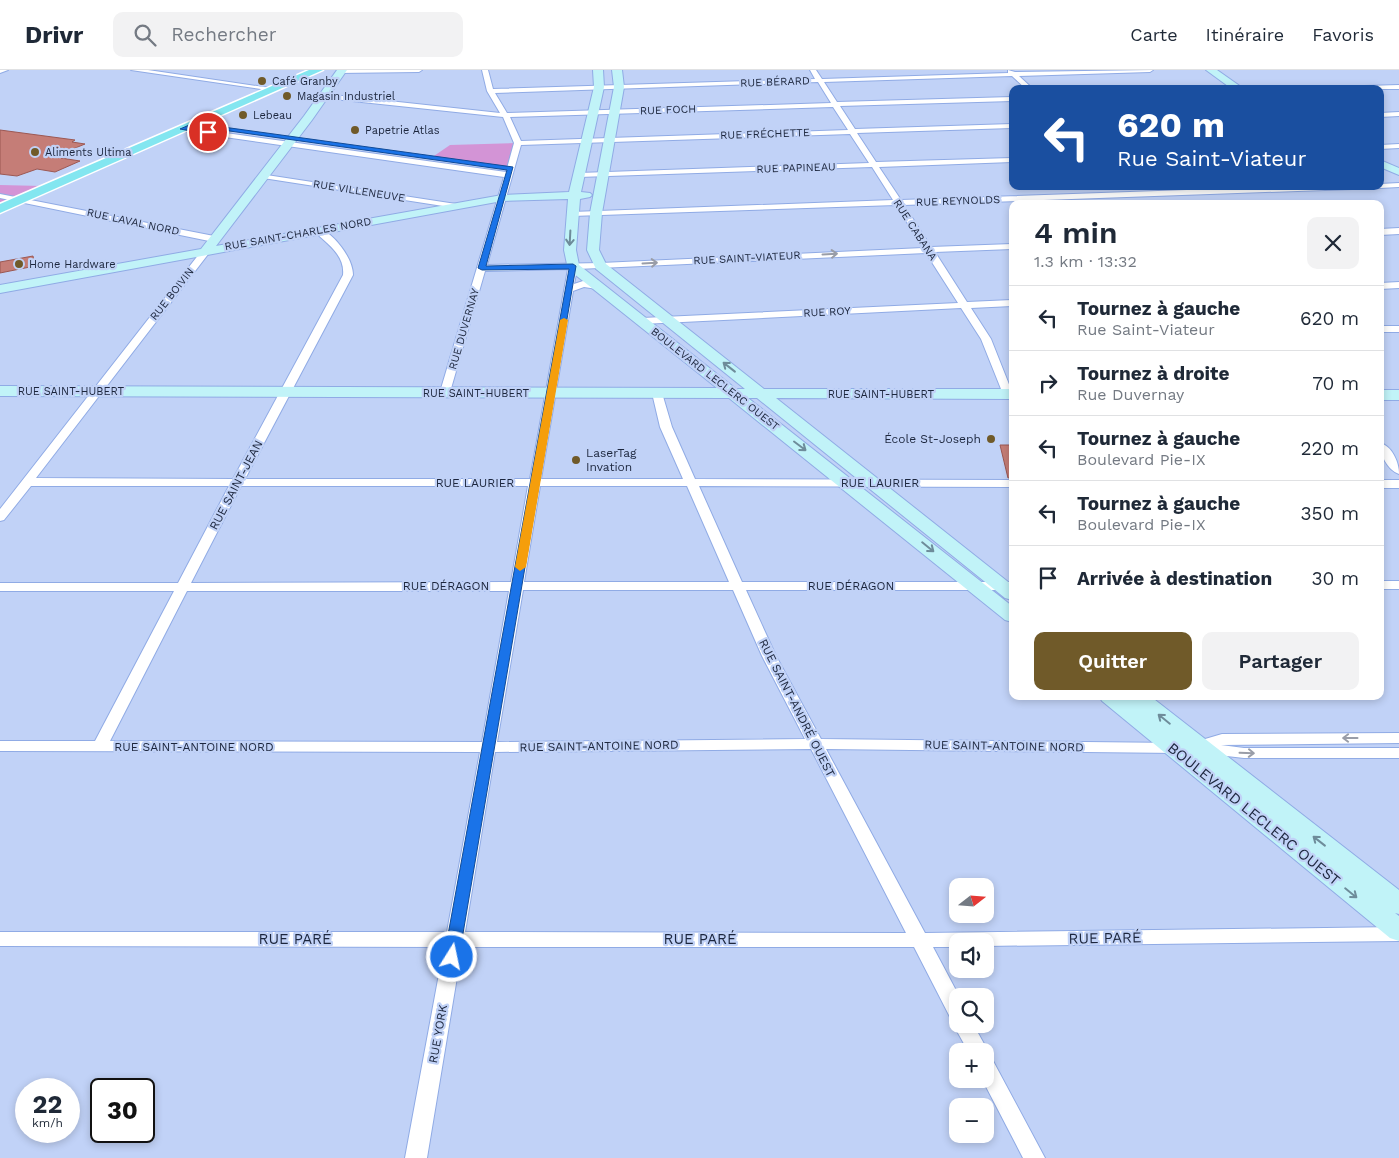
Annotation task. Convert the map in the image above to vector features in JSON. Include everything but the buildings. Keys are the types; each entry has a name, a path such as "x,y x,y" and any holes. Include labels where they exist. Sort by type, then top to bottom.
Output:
{"main road":[{"path":"0,209 318,70"}],"street":[{"path":"0,71 5,70"},
{"path":"134,70 274,89"},
{"path":"341,71 419,70"},
{"path":"486,70 486,80 490,91 516,134 518,143"},
{"path":"573,266 570,250 574,195 599,87 598,70"},
{"path":"601,266 594,250 596,213 598,194 620,87 617,70"},
{"name":"RUE CABANA","path":"813,70 986,339 1009,392"},
{"name":"RUE BÉRARD","path":"490,91 1012,72 1150,70"},
{"path":"1211,70 1233,85"},
{"name":"RUE BOIVIN","path":"0,516 206,251 341,71"},
{"path":"1012,72 1026,85"},
{"path":"1384,87 1399,86"},
{"name":"RUE FOCH","path":"324,96 504,115 1009,99"},
{"path":"1384,115 1399,114"},
{"name":"RUE FRÉCHETTE","path":"518,143 1009,126"},
{"path":"188,127 237,130 341,151 510,172"},
{"path":"188,127 227,135 350,146 442,159 510,172"},
{"path":"227,135 237,130"},
{"name":"RUE DUVERNAY","path":"445,392 518,143"},
{"path":"341,151 350,146"},
{"path":"1384,147 1399,146"},
{"path":"392,158 402,154"},
{"path":"434,164 442,159"},
{"name":"RUE PAPINEAU","path":"579,175 1009,160"},
{"path":"1384,165 1399,172"},
{"name":"RUE VILLENEUVE","path":"263,176 456,206"},
{"path":"1384,186 1399,185"},
{"path":"1140,190 1150,200"},
{"name":"RUE REYNOLDS","path":"572,214 1260,190"},
{"name":"RUE SAINT-CHARLES NORD","path":"0,289 502,198 598,194"},
{"name":"RUE LAVAL NORD","path":"0,196 245,244"},
{"name":"RUE SAINT-JEAN","path":"100,746 237,482 348,275 349,267 347,260 319,231"},
{"path":"1384,232 1399,231"},
{"name":"RUE SAINT-VIATEUR","path":"482,268 601,266 1009,246"},
{"name":"BOULEVARD LECLERC OUEST","path":"573,266 730,393 849,483 1009,614"},
{"name":"RUE YORK","path":"416,1158 573,266"},
{"name":"BOULEVARD LECLERC OUEST","path":"601,266 762,393 770,402 1009,589"},
{"path":"570,289 583,284 597,286"},
{"path":"1384,286 1399,285"},
{"name":"RUE ROY","path":"642,321 1009,303"},
{"path":"1384,329 1399,329"},
{"name":"RUE SAINT-HUBERT","path":"0,391 1009,394"},
{"name":"RUE SAINT-ANDRÉ OUEST","path":"657,393 666,427 769,656 949,996"},
{"path":"1384,395 1399,395"},
{"path":"1384,451 1399,470"},
{"name":"RUE LAURIER","path":"27,482 1009,484"},
{"path":"1384,484 1399,484"},
{"path":"1384,585 1399,585"},
{"name":"RUE DÉRAGON","path":"0,587 975,586 1009,589"},
{"name":"BOULEVARD LECLERC OUEST","path":"1115,700 1399,933"},
{"name":"BOULEVARD LECLERC OUEST","path":"1141,700 1198,748 1399,904"},
{"name":"RUE SAINT-ANTOINE NORD","path":"1198,748 1222,739 1399,738"},
{"name":"RUE SAINT-ANTOINE NORD","path":"0,746 489,747 815,744 1198,748 1244,753 1399,753"},
{"name":"RUE PARÉ","path":"0,939 919,940 1399,933"},
{"path":"994,1082 1034,1158"}],"shaded area":[{"path":"518,143 511,169 431,158 450,145"},
{"path":"0,185 42,186 0,204"}],"slow traffic":[{"path":"520,567 564,320"}],"place":[{"name":"Café Granby","path":"262,81"},
{"name":"Magasin Industriel","path":"287,96"},
{"name":"Lebeau","path":"243,115"},
{"name":"Papetrie Atlas","path":"355,130"},
{"name":"Aliments Ultima","path":"35,152"},
{"name":"Home Hardware","path":"19,264"},
{"name":"École St-Joseph","path":"991,439"},
{"name":"LaserTag Invation","path":"576,460"}],"route":[{"path":"208,132 183,129 194,124 511,169 482,268 573,266 452,957"}]}
